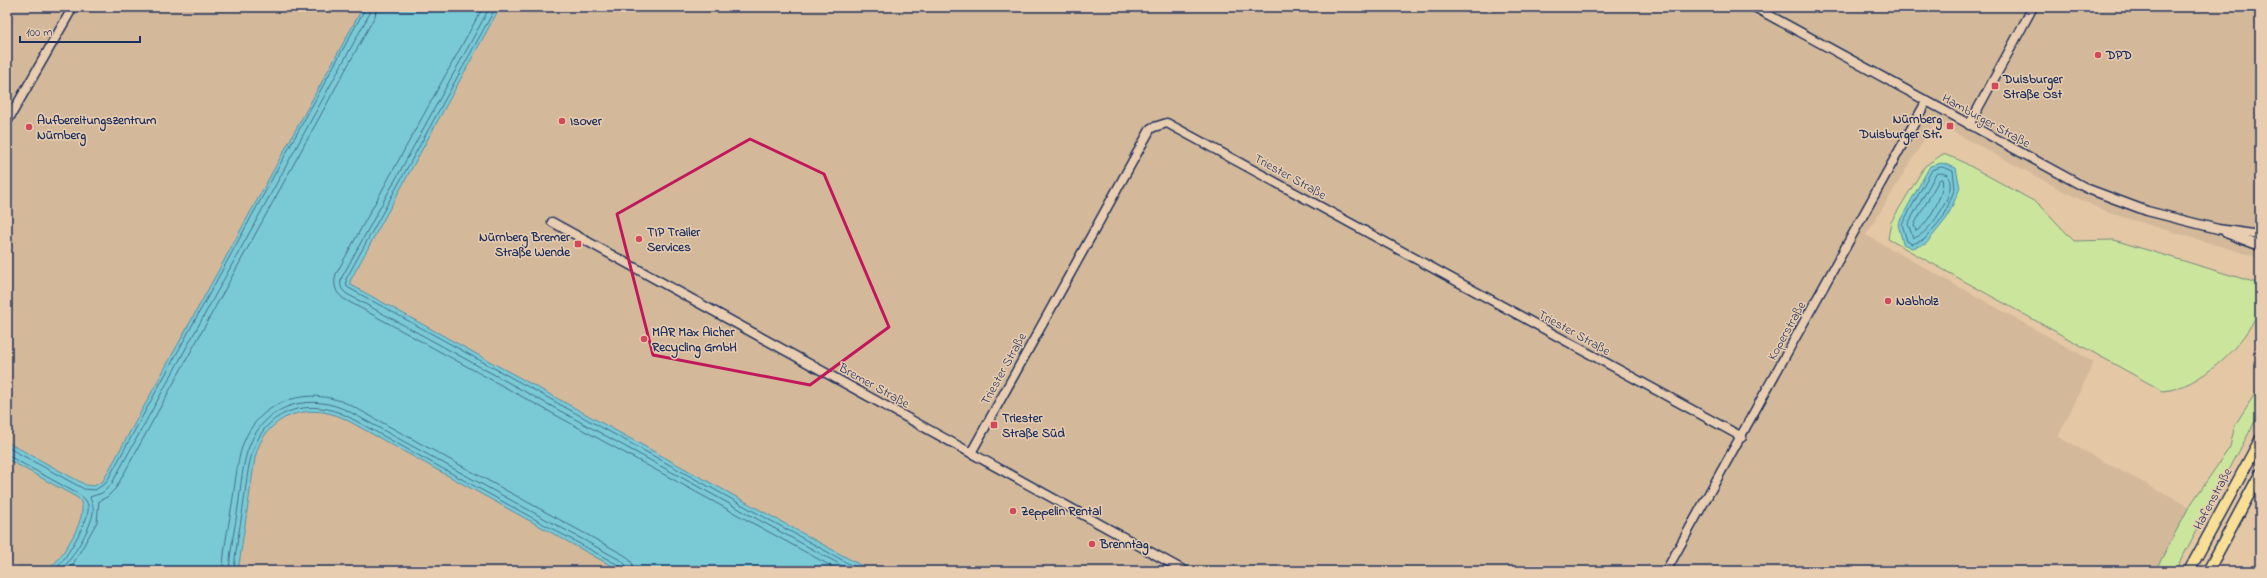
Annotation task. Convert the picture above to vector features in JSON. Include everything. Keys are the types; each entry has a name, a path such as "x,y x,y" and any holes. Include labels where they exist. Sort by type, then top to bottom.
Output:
{"main road":[{"name":"Hafenstraße","path":"2189,571 2260,440"},
{"path":"2208,571 2260,474"}],"street":[{"path":"7,122 73,7"},
{"name":"Hamburger Straße","path":"1754,7 1926,102 2095,192 2138,208 2218,229 2260,235"},
{"path":"1969,125 2034,7"},
{"name":"Koperstraße","path":"1666,571 1742,437 1926,102"},
{"name":"Triester Straße","path":"971,453 1151,128 1167,123 1742,437"},
{"name":"Bremer Straße","path":"552,222 1185,571"},
{"name":"Hamburger Straße","path":"2218,229 2260,246"}],"highlighted area":[{"path":"750,139 824,174 889,327 810,385 653,355 617,214"}],"shaded area":[{"path":"7,7 2260,7 2260,258 2109,213 2065,192 1935,122 1866,235 2094,362 2058,437 2189,507 2155,571 28,571 7,560"}],"green space":[{"path":"1943,154 1959,160 2039,204 2074,241 2114,240 2260,284 2260,306 2253,322 2233,349 2206,373 2192,382 2177,388 2163,391 1888,239 1891,222 1925,166"},
{"path":"2260,386 2260,412 2175,571 2155,571 2189,507 2230,447 2235,425"}],"water":[{"path":"363,7 500,7 350,281 351,285 871,571 621,571 345,419 317,411 303,412 278,422 268,431 260,443 255,458 238,571 47,571 60,557 73,536 79,524 82,513 82,504 78,498 7,459 7,442 86,485 94,486 103,481"},
{"path":"1942,163 1956,168 1960,188 1947,218 1926,244 1912,248 1903,244 1898,224 1930,166"}],"place":[{"name":"DPD","path":"2098,55"},
{"name":"Duisburger Straße Ost","path":"1995,86"},
{"name":"Isover","path":"562,121"},
{"name":"Nürnberg Duisburger Str.","path":"1950,126"},
{"name":"Aufbereitungszentrum Nürnberg","path":"29,127"},
{"name":"TIP Trailer Services","path":"639,239"},
{"name":"Nürnberg Bremer Straße Wende","path":"578,244"},
{"name":"Nabholz","path":"1888,301"},
{"name":"MAR Max Aicher Recycling GmbH","path":"644,339"},
{"name":"Triester Straße Süd","path":"994,425"},
{"name":"Zeppelin Rental","path":"1013,511"},
{"name":"Brenntag","path":"1092,544"}]}
